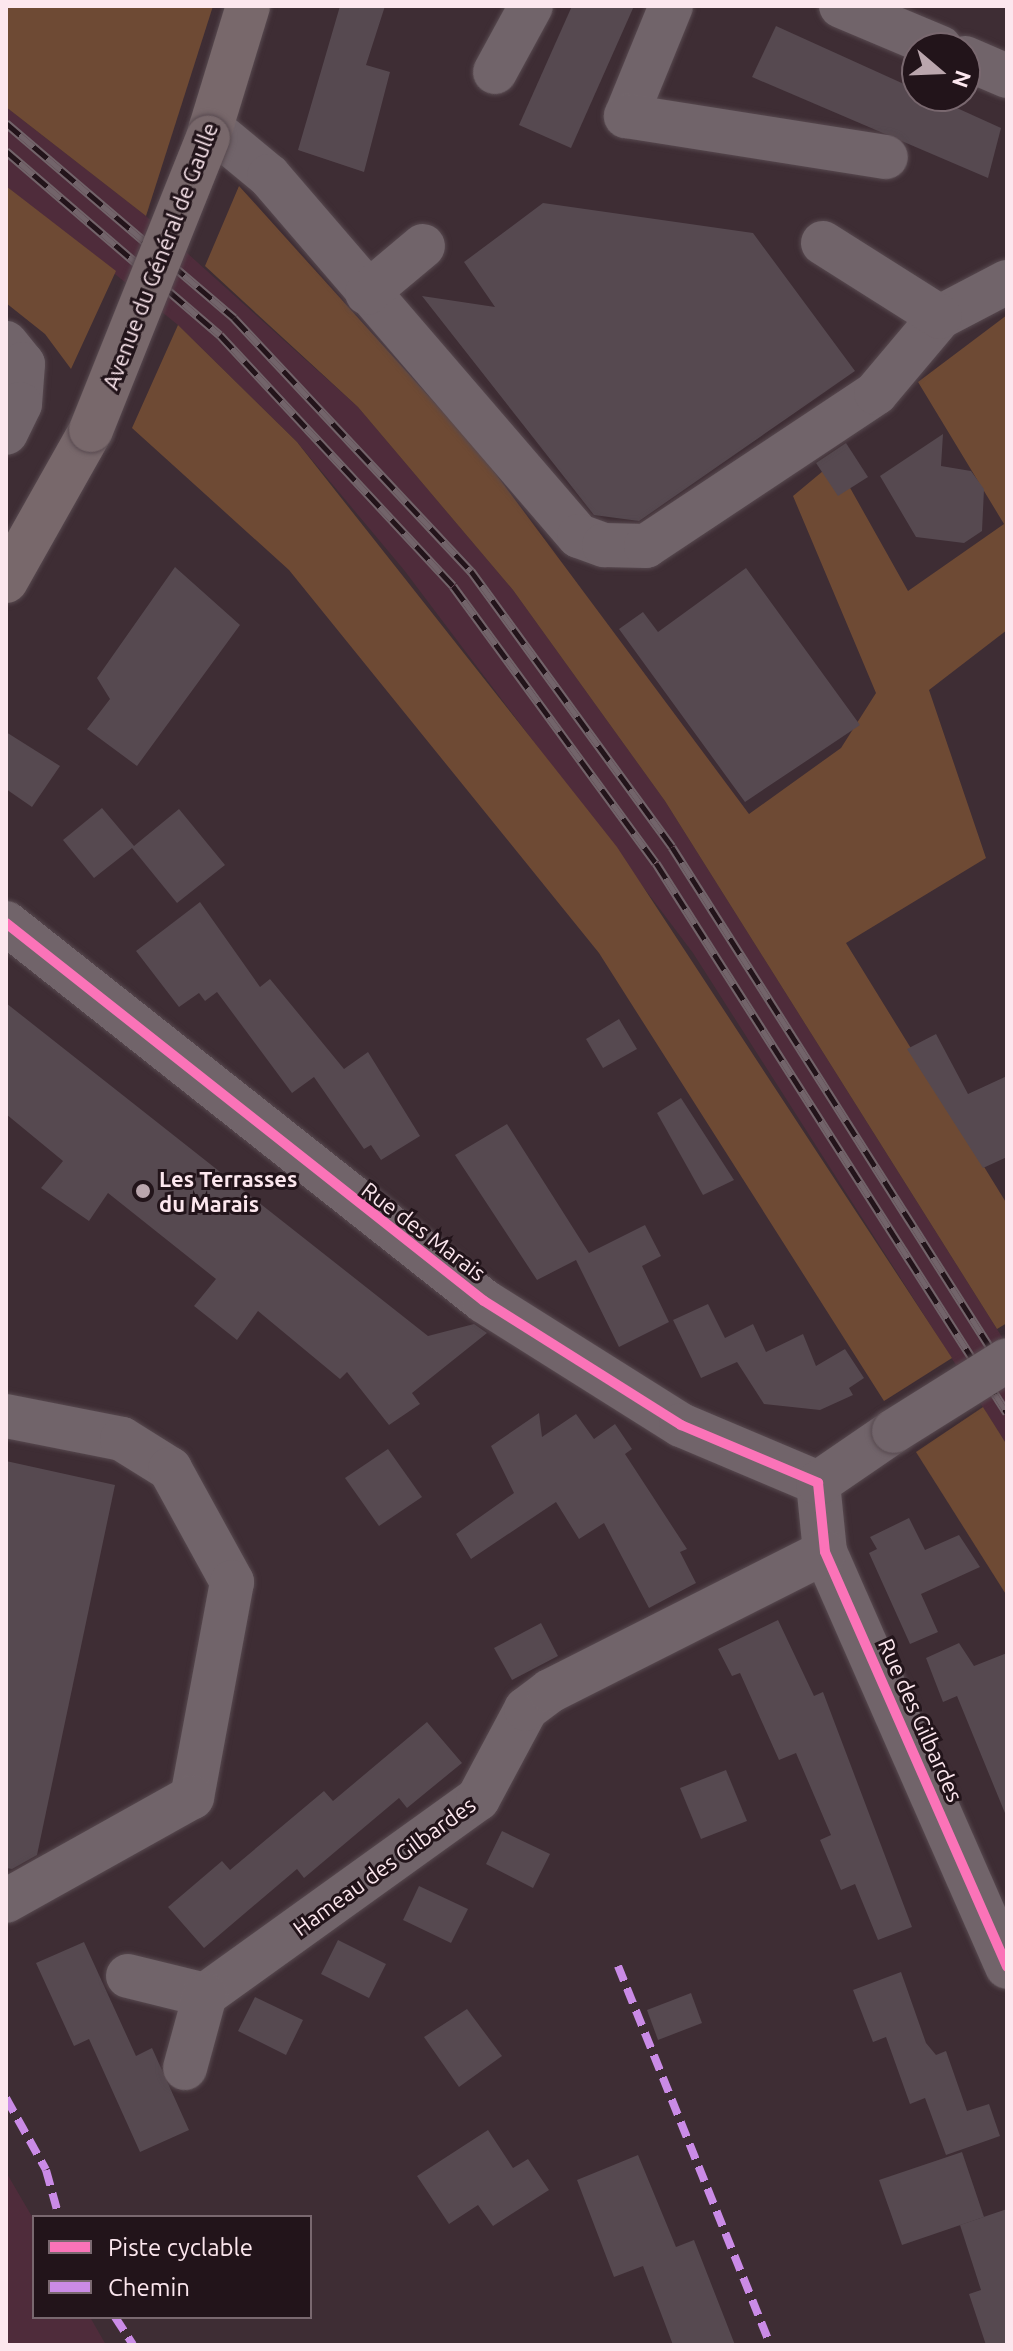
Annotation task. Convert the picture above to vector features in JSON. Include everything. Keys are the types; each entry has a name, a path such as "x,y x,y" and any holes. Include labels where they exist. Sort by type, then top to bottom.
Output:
{"main road":[{"name":"Avenue du Général de Gaulle","path":"6,581 91,430 209,132 248,6"}],"street":[{"path":"495,72 531,6"},
{"path":"671,6 626,116 886,157"},
{"path":"841,6 903,32"},
{"path":"981,65 1007,76"},
{"path":"209,132 269,176 579,536 604,545 646,546 876,393 940,317 1007,282"},
{"path":"823,243 940,317"},
{"path":"367,293 423,246"},
{"path":"6,343 23,364 20,404 6,433"},
{"name":"Rue des Marais","path":"6,923 484,1301 681,1425 818,1483"},
{"path":"818,1483 1007,1360"},
{"path":"6,1416 122,1439 170,1469 232,1582 192,1797 6,1901"},
{"name":"Rue des Gilbardes","path":"818,1483 825,1552 1007,1967"},
{"name":"Hameau des Gilbardes","path":"205,1995 478,1799 526,1709 550,1691 825,1552"},
{"path":"128,1976 205,1995 185,2068"}],"shaded area":[{"path":"6,6 213,6 146,216 6,107"},
{"path":"6,107 146,216 358,407 513,590 665,801 1007,1345 1007,1445 693,953 404,570 297,442 178,325 6,186"},
{"path":"6,186 116,271 71,369 45,334 6,303"},
{"path":"239,186 481,454 749,814 841,748 876,693 793,496 835,461 908,591 1004,524 918,382 1007,315 1007,630 929,690 986,858 846,943 1007,1204 1007,1323 997,1329 665,801 513,590 358,407 205,266"},
{"path":"178,325 297,442 617,847 952,1358 884,1401 599,953 289,570 132,428"},
{"path":"983,1407 1007,1445 1007,1596 916,1452"},
{"path":"6,2172 32,2217 32,2319 91,2319 106,2345 6,2345"}],"building":[{"path":"340,6 385,6 366,65 390,72 364,172 298,150"},
{"path":"572,6 634,6 571,148 519,125"},
{"path":"776,26 901,83 901,112 966,112 1001,128 988,178 752,77"},
{"path":"543,203 753,233 855,371 639,521 594,515 422,296 495,307 464,262"},
{"path":"943,434 941,466 971,471 984,489 982,531 964,543 916,537 880,476"},
{"path":"846,443 868,477 838,496 816,463"},
{"path":"175,567 240,625 137,766 87,729 110,699 97,678"},
{"path":"746,568 860,725 745,802 619,629 643,612 658,632"},
{"path":"6,732 60,766 32,807 6,789"},
{"path":"102,808 134,846 179,809 225,865 177,903 132,848 94,878 63,840"},
{"path":"200,902 260,987 270,979 344,1069 368,1052 420,1136 381,1160 371,1145 364,1149 314,1077 292,1093 217,992 205,1001 199,993 179,1007 136,951"},
{"name":"Les Terrasses du Marais","path":"6,1003 428,1336 474,1324 487,1333 412,1393 420,1404 389,1425 347,1372 340,1379 258,1311 237,1340 194,1306 216,1279 108,1193 89,1221 41,1188 63,1161 6,1114"},
{"path":"619,1019 637,1049 603,1068 586,1039"},
{"path":"936,1034 968,1094 1007,1076 1007,1157 983,1168 907,1049"},
{"path":"681,1098 734,1180 703,1195 657,1113"},
{"path":"507,1124 589,1253 645,1225 661,1256 642,1266 669,1322 619,1347 576,1260 537,1280 455,1155"},
{"path":"708,1304 725,1338 753,1324 766,1352 803,1334 816,1366 845,1349 864,1378 849,1388 853,1395 820,1410 764,1404 737,1362 701,1378 673,1320"},
{"path":"539,1413 542,1437 576,1414 594,1439 615,1424 632,1449 625,1454 687,1549 680,1552 696,1583 649,1608 604,1523 579,1539 556,1502 471,1559 456,1534 514,1493 491,1446"},
{"path":"388,1449 422,1497 379,1526 345,1478"},
{"path":"6,1461 115,1485 37,1855 12,1869 6,1868"},
{"path":"909,1518 925,1550 959,1535 980,1567 921,1594 938,1632 910,1644 869,1553 877,1549 870,1537"},
{"path":"778,1620 814,1696 823,1692 912,1927 878,1940 855,1884 841,1890 820,1840 831,1835 796,1753 779,1760 740,1673 732,1676 718,1649"},
{"path":"541,1623 558,1656 512,1680 494,1648"},
{"path":"959,1643 974,1666 1007,1653 1007,1818 957,1696 943,1702 926,1658"},
{"path":"427,1722 462,1763 407,1808 399,1798 304,1878 297,1869 204,1948 168,1907 222,1861 230,1870 324,1791 333,1801"},
{"path":"726,1770 747,1821 701,1839 680,1788"},
{"path":"502,1831 550,1854 533,1888 486,1864"},
{"path":"419,1886 468,1909 451,1943 403,1920"},
{"path":"338,1940 386,1964 369,1998 321,1974"},
{"path":"84,1942 136,2056 152,2048 189,2130 140,2152 89,2039 74,2046 36,1963"},
{"path":"901,1972 926,2043 936,2055 946,2051 967,2111 989,2104 1000,2136 946,2155 925,2098 910,2104 886,2037 873,2042 853,1990"},
{"path":"691,1993 702,2023 658,2040 647,2010"},
{"path":"255,1997 303,2020 286,2055 238,2031"},
{"path":"467,2009 502,2056 459,2087 424,2037"},
{"path":"488,2130 513,2168 528,2159 549,2190 493,2226 478,2205 449,2224 417,2176"},
{"path":"962,2152 984,2217 902,2245 879,2180"},
{"path":"638,2155 676,2247 694,2240 735,2345 673,2345 643,2266 614,2277 577,2180"},
{"path":"1007,2209 1007,2345 986,2345 969,2294 981,2290 960,2225"}],"railway":[{"path":"6,123 234,318 471,571 672,847 1007,1374"},
{"path":"6,151 220,335 453,586 656,863 1007,1413"}],"marked path":[{"path":"618,1966 770,2345"},
{"path":"6,2098 46,2170 58,2215"},
{"path":"116,2319 133,2345"}],"cycle path":[{"path":"6,923 484,1301 681,1425 818,1483 825,1552 1007,1967"}],"place":[{"name":"Les Terrasses du Marais","path":"143,1191"}]}
